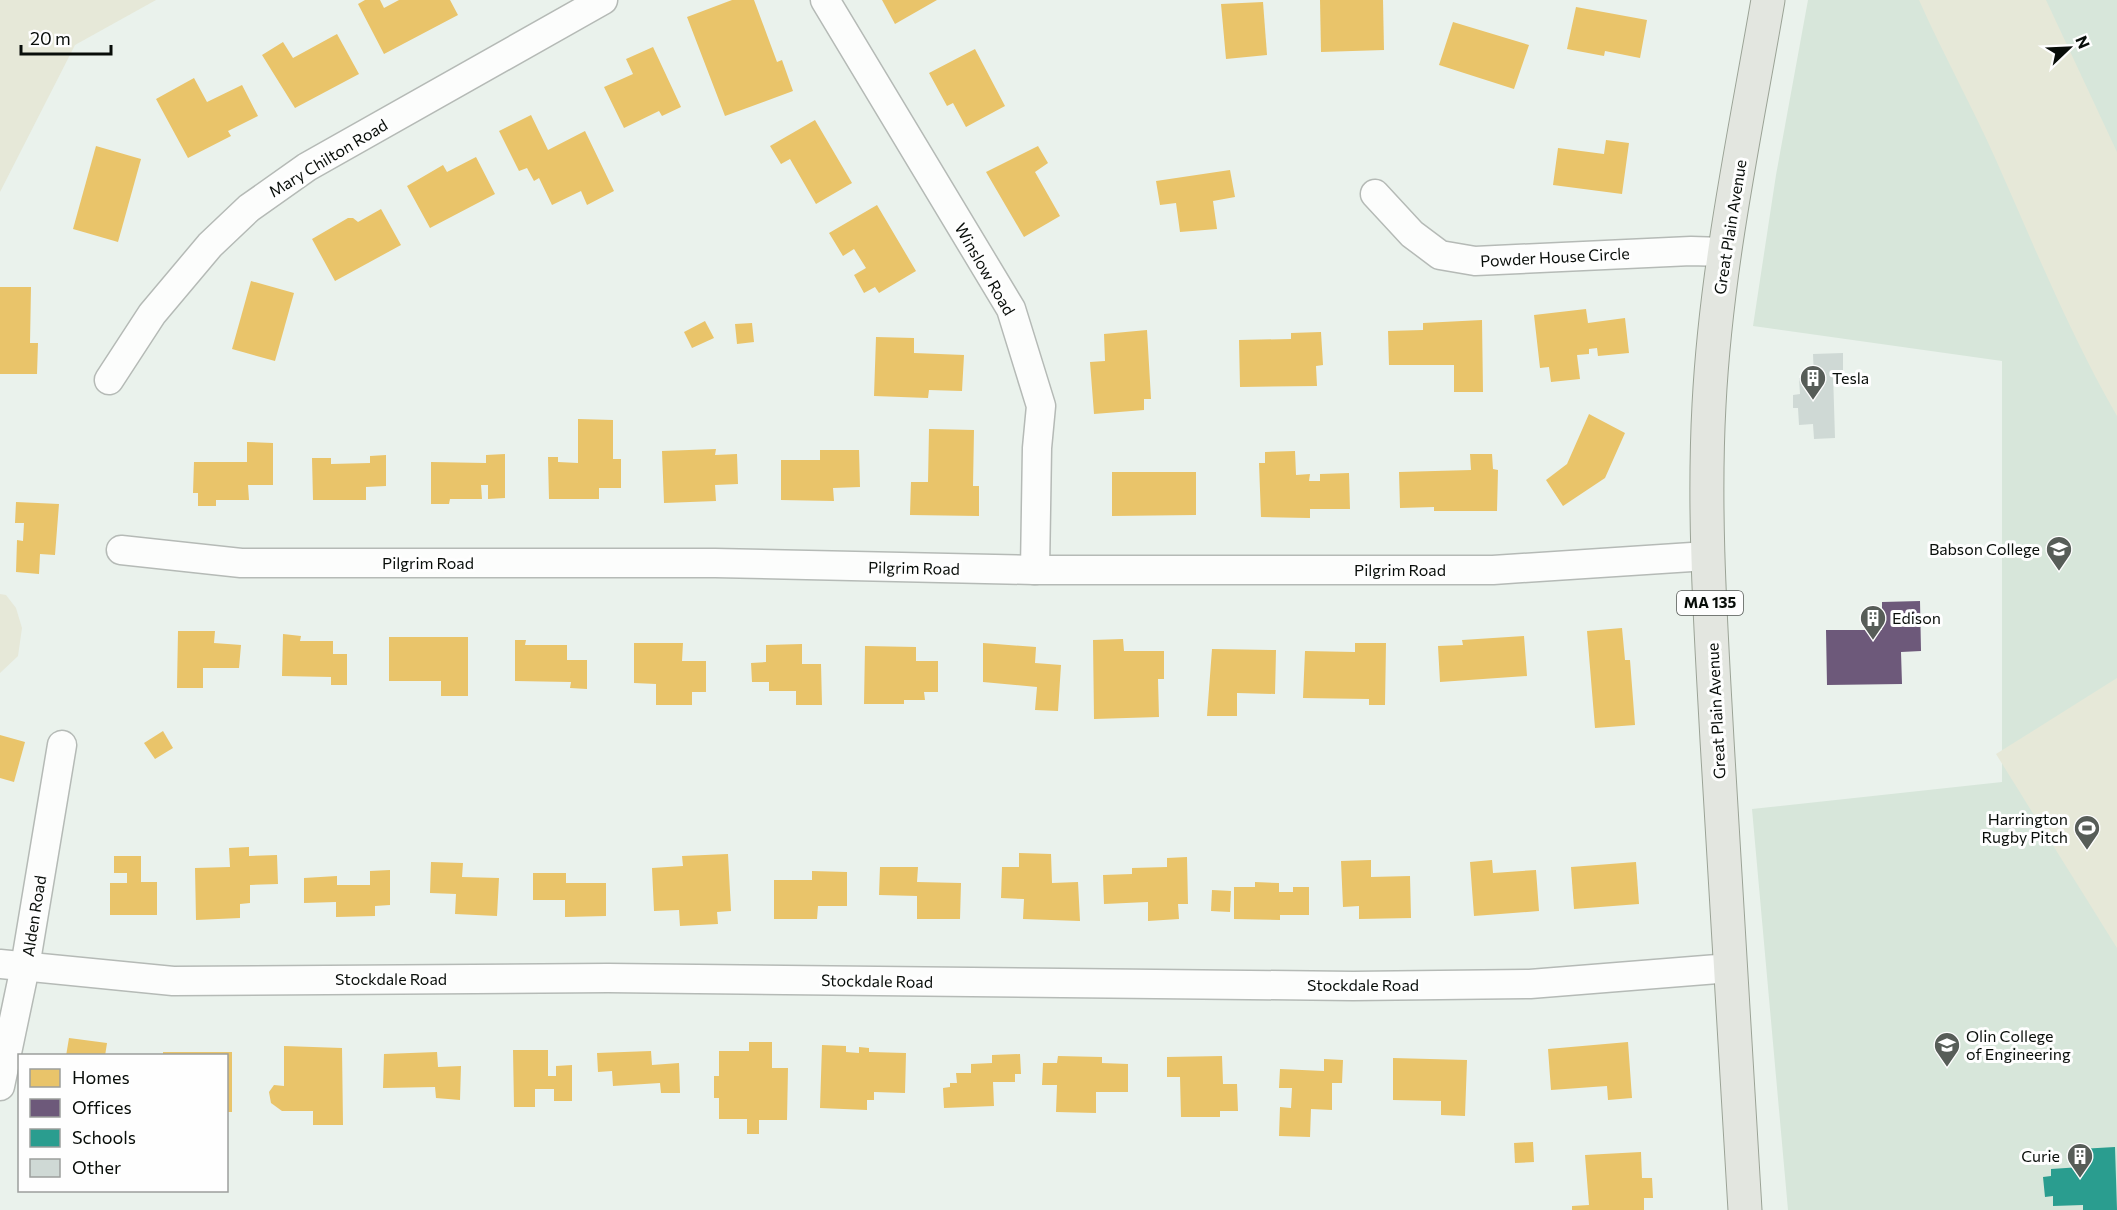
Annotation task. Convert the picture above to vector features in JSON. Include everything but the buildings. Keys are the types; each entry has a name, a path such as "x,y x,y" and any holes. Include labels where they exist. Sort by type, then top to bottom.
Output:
{"main road":[{"name":"Great Plain Avenue","path":"1745,1210 1707,556 1707,461 1712,353 1724,252 1768,0"}],"street":[{"name":"Mary Chilton Road","path":"109,381 152,314 210,245 249,208 307,167 603,0"},
{"name":"Winslow Road","path":"825,0 1011,309 1041,406 1037,448 1035,570"},
{"name":"Powder House Circle","path":"1375,194 1412,234 1440,255 1475,261 1691,251 1724,252"},
{"name":"Pilgrim Road","path":"121,550 241,563 715,563 1035,570 1493,570 1707,556"},
{"name":"Alden Road","path":"0,1086 13,965 62,745"},
{"name":"Stockdale Road","path":"13,965 173,981 620,978 1353,986 1530,984 1730,968"}],"shaded area":[{"path":"0,0 156,0 75,45 0,192"},
{"path":"1808,0 2117,0 2117,1210 1788,1210 1752,809 2002,782 2002,361 1753,326 1776,175"},
{"path":"1919,0 2046,0 2117,152 2117,416 2068,322 1987,140"},
{"path":"0,594 6,595 16,608 22,628 18,656 0,673"},
{"name":"Harrington Rugby Pitch","path":"2117,678 2117,948 1996,754"}],"place":[{"name":"Tesla","path":"1813,401"},
{"name":"Babson College","path":"2059,572"},
{"name":"Edison","path":"1873,641"},
{"name":"Harrington Rugby Pitch","path":"2087,851"},
{"name":"Olin College of Engineering","path":"1947,1068"},
{"name":"Curie","path":"2080,1179"}]}
